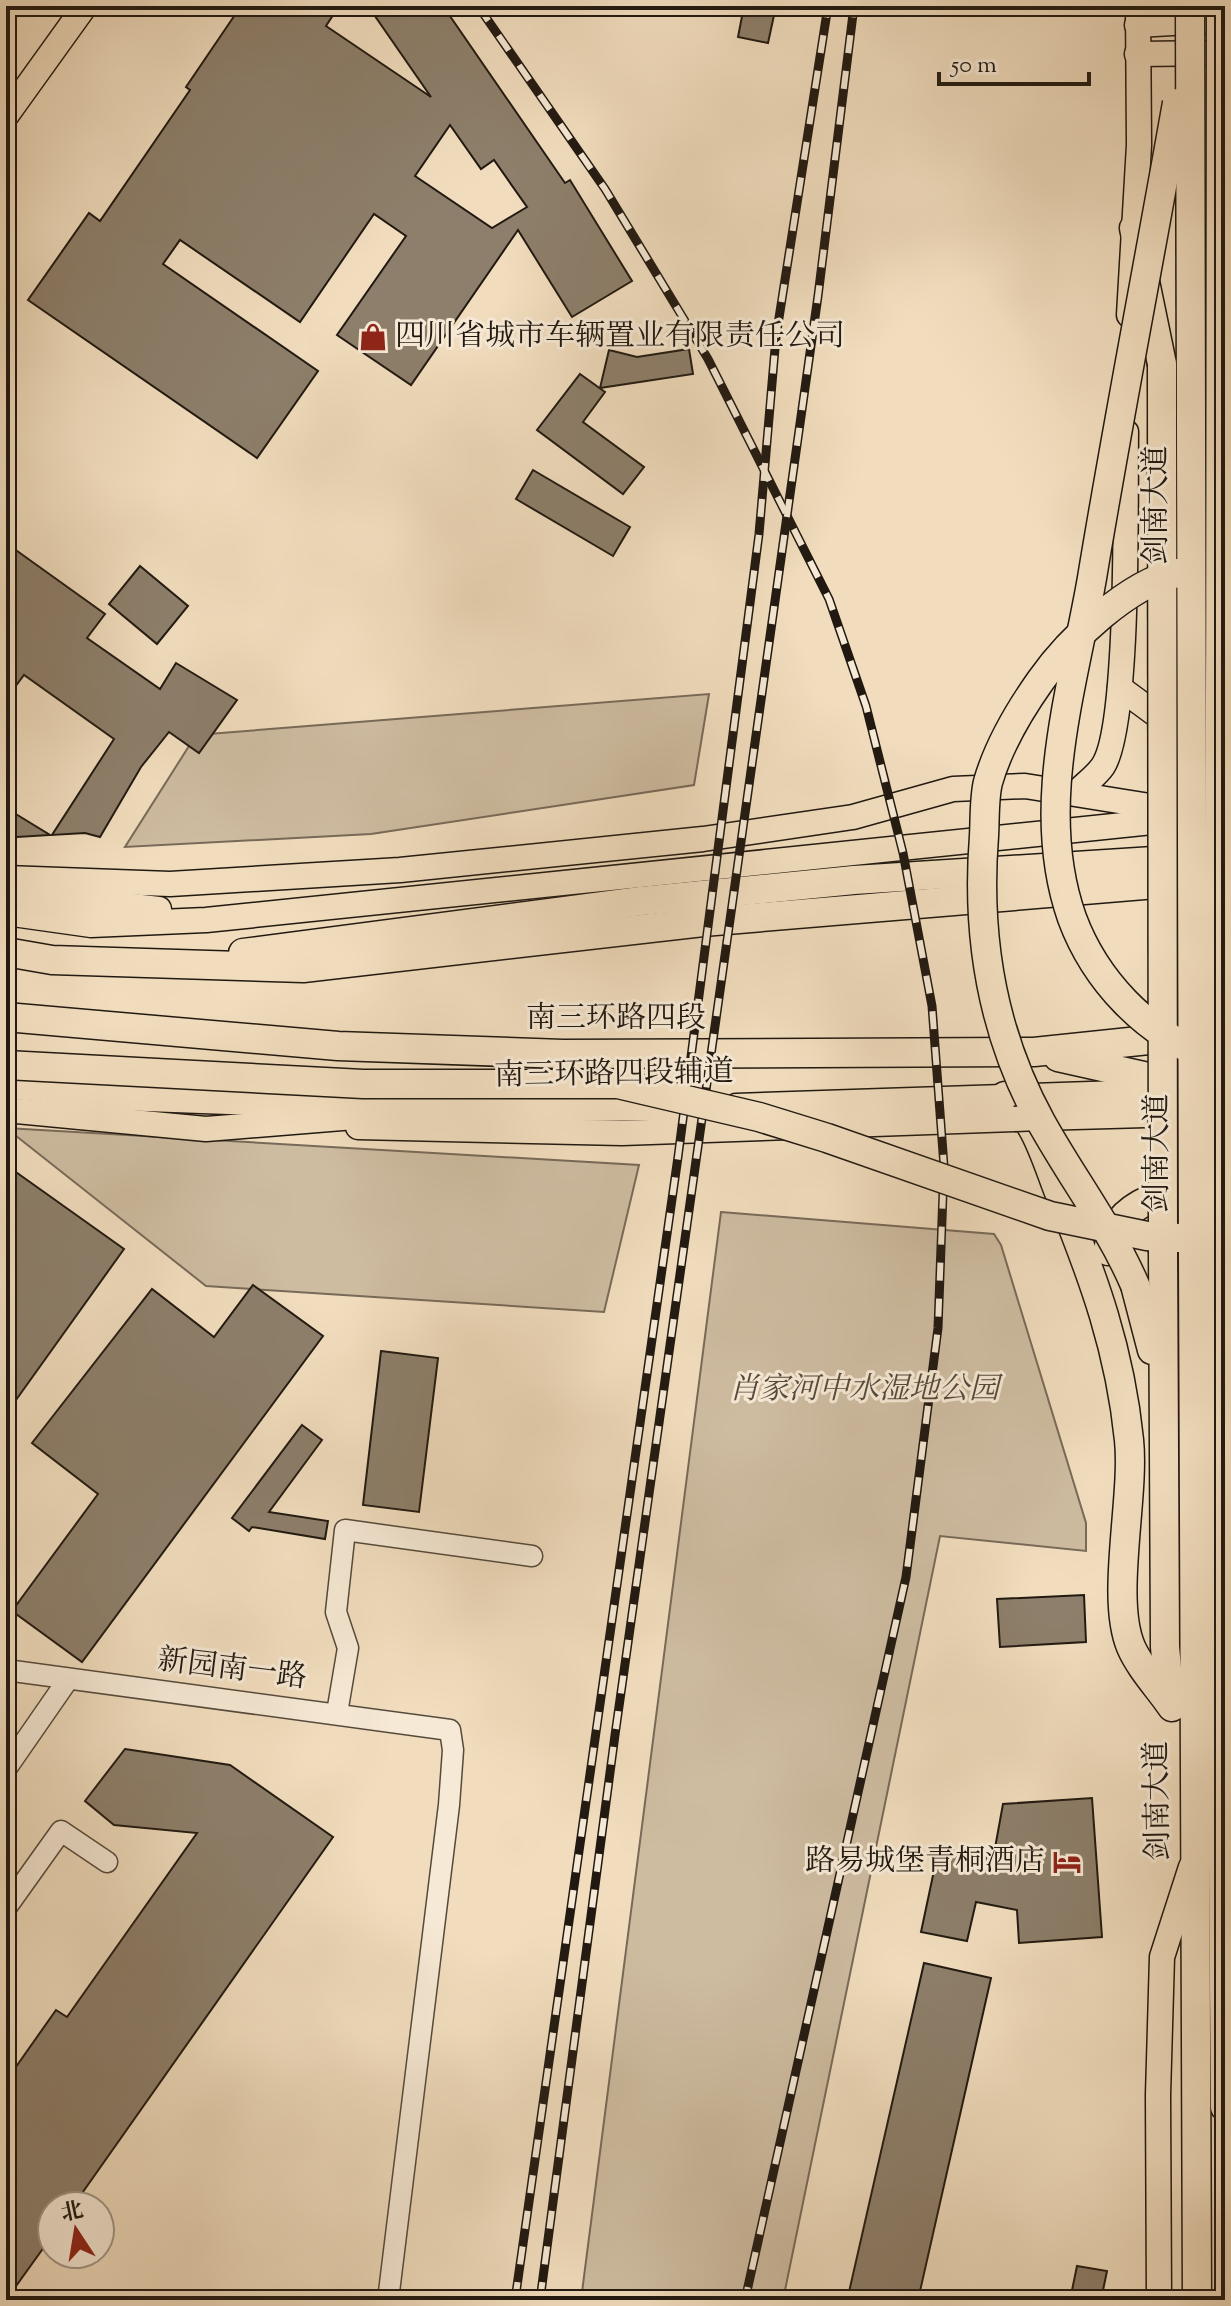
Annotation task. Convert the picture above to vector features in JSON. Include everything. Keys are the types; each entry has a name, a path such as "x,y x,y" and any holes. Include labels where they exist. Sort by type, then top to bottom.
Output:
{"highway":[{"name":"剑南大道","path":"1197,2300 1193,1749 1212,1248 1223,312 1220,6"},
{"name":"剑南大道","path":"1190,17 1224,1766 1225,2107"},
{"path":"1190,17 1054,797 1060,863 1072,916 1093,964 1141,1017 1183,1047 1225,1063"},
{"path":"1134,228 1152,301 1162,364 1163,1418 1165,1647 1172,1707"},
{"path":"1163,1418 1151,1345 1135,1285 1115,1238 1041,1121 996,1020 984,950 980,887 988,783 1014,717 1059,653 1126,597 1168,575 1225,565"},
{"path":"169,963 657,899 854,880 1225,857"},
{"path":"6,952 52,960 303,968 703,922 1225,878"},
{"name":"南三环路四段","path":"6,1017 338,1046 533,1053 1034,1052 1225,1032"},
{"path":"1034,1052 1216,1089"},
{"path":"6,1065 363,1084 618,1084 759,1117 1050,1216 1147,1236 1206,1241 1212,1248"},
{"path":"6,1084 119,1096 446,1108"},
{"path":"1010,1107 1022,1108 1040,1145 1100,1294 1120,1373 1129,1444 1123,1607 1131,1647 1172,1707 1193,1749"},
{"path":"1108,1324 1105,1280 1109,1243 1125,1218 1141,1202 1178,1190 1225,1184"}],"main road":[{"path":"6,116 85,6"},
{"path":"1077,792 1104,765 1112,741 1120,688 1139,145 1138,16 1225,20 1220,6"},
{"path":"1137,54 1225,53"},
{"path":"1120,688 1176,730 1212,738 1225,736"},
{"path":"6,878 170,884 400,870 703,839 838,819 953,789 1025,786 1216,815"},
{"path":"6,913 91,925 334,910 1216,815"},
{"path":"6,892 155,909 334,910"},
{"name":"南三环路四段辅道","path":"6,1110 206,1129 283,1126 446,1108 1010,1107 1216,1089"},
{"path":"283,1126 622,1133 1010,1107 1039,1118 1225,1113"},
{"path":"1159,2300 1158,2095 1162,1957 1194,1857"}],"street":[{"path":"337,1713 348,1648 336,1612 345,1530 532,1556"},
{"name":"新园南一路","path":"6,1670 67,1681 337,1713 450,1730 453,1750 449,1805 388,2300"},
{"path":"6,1769 67,1681"},
{"path":"6,1908 61,1831 107,1862"}],"green space":[{"path":"709,694 694,785 371,834 125,847 196,735"},
{"path":"6,1128 639,1165 604,1312 206,1286"},
{"name":"肖家河中水湿地公园","path":"721,1212 994,1234 1001,1245 1086,1523 1086,1551 940,1536 783,2300 581,2300"}],"building":[{"path":"241,6 339,6 326,26 431,97 368,6 443,6 565,183 570,180 632,281 572,317 518,230 411,385 337,335 406,236 374,214 300,322 180,240 163,264 318,371 257,458 28,300 89,213 100,221 190,90 186,87","holes":["450,125 481,169 494,160 527,207 492,228 415,176"]},
{"path":"744,6 776,6 768,43 738,37"},
{"path":"689,349 693,374 600,388 609,350 637,357"},
{"path":"580,374 605,392 583,422 644,467 623,494 537,430"},
{"path":"533,470 630,527 613,556 516,499"},
{"path":"6,543 105,614 87,638 160,689 176,663 237,700 199,753 169,732 141,767 100,837 85,833 52,835 114,739 24,675 6,699"},
{"path":"140,566 188,606 157,644 109,604"},
{"path":"6,808 50,835 17,837 6,830"},
{"path":"6,1165 124,1249 6,1414"},
{"path":"253,1285 323,1336 82,1662 12,1611 98,1494 32,1443 152,1289 214,1337"},
{"path":"381,1351 438,1358 419,1512 363,1505"},
{"path":"302,1425 322,1440 269,1512 328,1521 325,1539 252,1527 249,1531 232,1518"},
{"path":"1084,1595 1086,1642 1000,1647 997,1599"},
{"path":"125,1749 230,1765 333,1837 84,2190 36,2190 36,2258 6,2300 6,2081 56,2010 67,2017 197,1833 114,1825 85,1801"},
{"path":"1092,1798 1102,1937 1019,1943 1017,1910 976,1902 967,1941 921,1932 939,1847 993,1859 1003,1804"},
{"path":"924,1963 991,1978 918,2300 883,2300 849,2292"},
{"path":"1077,2266 1107,2271 1101,2300 1070,2300"}],"railway":[{"path":"478,6 605,189 708,359 829,599 866,706 903,853 932,1006 944,1166 938,1328 906,1577 745,2300"},
{"path":"515,2300 678,1157 759,534 776,337 828,6"},
{"path":"540,2300 615,1735 818,296 854,6"}],"place":[{"name":"四川省城市车辆置业有限责任公司","path":"373,337"},
{"name":"路易城堡青桐酒店","path":"1067,1862"}]}
